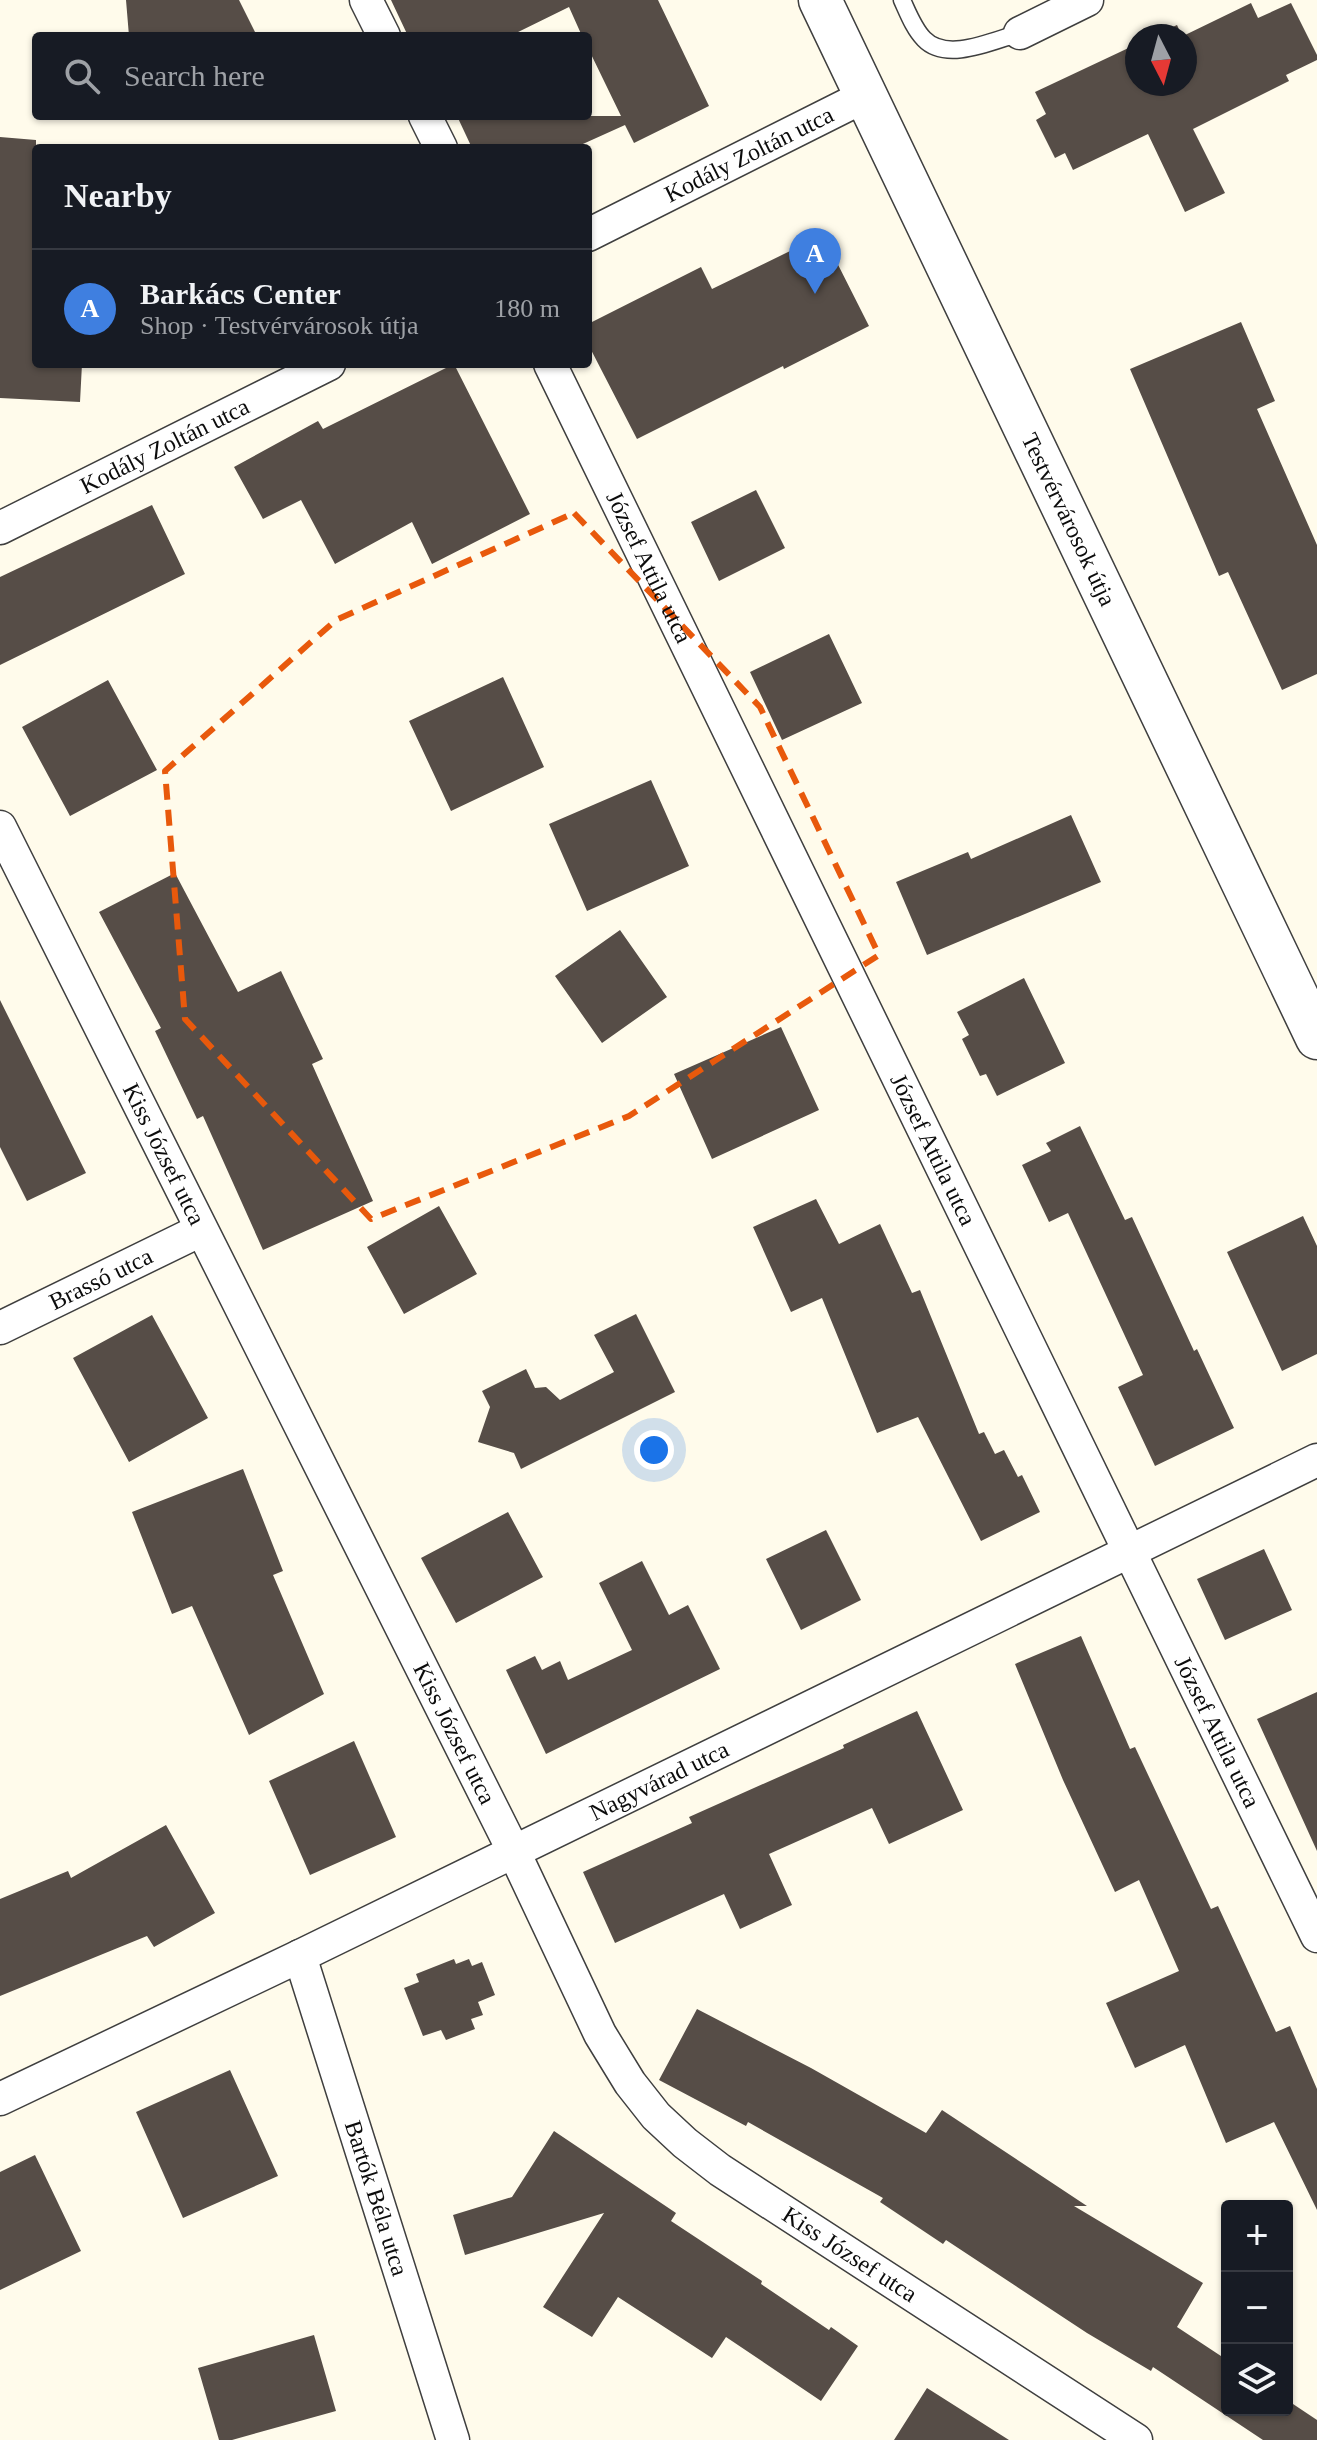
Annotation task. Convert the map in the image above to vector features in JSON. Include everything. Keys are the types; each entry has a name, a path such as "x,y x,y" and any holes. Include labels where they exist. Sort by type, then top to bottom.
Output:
{"street":[{"path":"366,0 382,32"},
{"name":"Testvérvárosok útja","path":"820,0 1317,1038"},
{"path":"1020,33 1087,0"},
{"name":"Kodály Zoltán utca","path":"592,233 865,96"},
{"path":"427,120 439,144"},
{"name":"Kodály Zoltán utca","path":"0,528 321,368"},
{"name":"József Attila utca","path":"552,368 1317,1936"},
{"name":"Kiss József utca","path":"0,827 514,1852 600,2034 630,2083 656,2116 720,2170 1136,2440"},
{"name":"Brassó utca","path":"0,1328 201,1230"},
{"name":"Nagyvárad utca","path":"0,2099 1317,1460"},
{"name":"Bartók Béla utca","path":"300,1956 453,2440"}],"lane":[{"path":"902,0 921,37 942,49 971,47 1020,33"}],"highlighted area":[{"path":"574,513 760,707 879,955 629,1116 371,1219 185,1019 165,771 336,620"}],"building":[{"path":"126,0 239,0 255,32 129,32"},
{"path":"391,0 658,0 709,106 634,143 625,125 583,144 470,144 459,120 592,120 592,116 621,116 592,56 592,32 580,32 569,7 518,32 406,32"},
{"path":"1251,3 1258,18 1291,3 1317,55 1317,60 1286,75 1289,81 1193,129 1225,193 1185,212 1148,134 1073,170 1065,153 1055,158 1036,120 1046,114 1035,92 1125,50 1125,96 1197,96 1197,29"},
{"path":"0,137 36,140 36,144 32,144 32,368 82,368 80,402 0,398"},
{"path":"823,235 869,326 637,439 592,352 592,322 701,267 712,289"},
{"path":"1241,322 1275,401 1257,409 1317,545 1317,674 1282,690 1228,572 1219,576 1130,369"},
{"path":"446,368 456,368 530,514 432,564 412,522 335,564 301,500 263,519 234,467 318,421 323,429"},
{"path":"756,490 785,548 719,581 691,522"},
{"path":"152,505 185,574 0,665 0,577"},
{"path":"829,634 862,703 782,740 750,672"},
{"path":"503,677 544,767 451,811 409,721"},
{"path":"108,680 157,770 70,816 22,727"},
{"path":"651,780 689,866 587,911 549,824"},
{"path":"1071,815 1101,882 927,955 896,882 968,852 971,859"},
{"path":"175,873 238,992 281,971 323,1059 312,1064 373,1201 263,1250 203,1116 197,1119 155,1031 161,1028 99,912"},
{"path":"620,930 667,997 602,1043 555,976"},
{"path":"1024,978 1065,1063 997,1096 986,1074 980,1076 962,1039 969,1035 957,1012"},
{"path":"0,1000 86,1173 27,1201 0,1147"},
{"path":"781,1027 819,1110 712,1159 674,1074"},
{"path":"1080,1126 1125,1220 1132,1217 1194,1351 1197,1349 1234,1428 1155,1466 1118,1387 1143,1375 1068,1213 1049,1222 1022,1165 1051,1151 1046,1143"},
{"path":"816,1199 839,1244 880,1224 912,1293 920,1290 979,1434 984,1432 995,1454 1004,1450 1018,1477 1022,1475 1040,1512 981,1541 918,1417 877,1433 822,1298 791,1312 753,1227"},
{"path":"439,1206 477,1274 404,1314 367,1247"},
{"path":"1303,1216 1317,1246 1317,1354 1282,1371 1227,1252"},
{"path":"636,1314 675,1392 521,1469 514,1453 478,1442 490,1407 482,1391 526,1369 535,1388 546,1387 560,1400 614,1372 594,1335"},
{"path":"152,1315 208,1418 129,1462 73,1358"},
{"path":"243,1469 283,1571 273,1575 324,1694 249,1735 192,1606 172,1614 132,1512"},
{"path":"508,1512 543,1577 456,1623 421,1558"},
{"path":"826,1530 861,1600 801,1630 766,1559"},
{"path":"1264,1549 1292,1610 1225,1640 1197,1579"},
{"path":"642,1561 669,1615 688,1605 720,1669 546,1754 506,1670 535,1656 542,1670 560,1661 568,1680 632,1650 599,1583"},
{"path":"1081,1636 1130,1749 1135,1747 1211,1909 1218,1906 1276,2032 1290,2026 1317,2089 1317,2210 1274,2122 1226,2143 1185,2045 1135,2068 1106,2003 1179,1971 1139,1880 1115,1892 1063,1780 1015,1664"},
{"path":"1317,1692 1317,1851 1257,1719"},
{"path":"917,1711 963,1810 889,1844 872,1808 769,1854 792,1905 740,1929 724,1894 615,1943 583,1872 692,1823 689,1817 844,1748 843,1745"},
{"path":"354,1741 396,1837 310,1875 269,1781"},
{"path":"166,1825 215,1913 154,1947 147,1936 0,1996 0,1899 68,1871 71,1878"},
{"path":"454,1959 456,1964 469,1959 472,1966 482,1962 495,1995 478,2002 483,2015 471,2019 475,2029 446,2040 441,2030 423,2036 404,1988 419,1982 416,1974"},
{"path":"697,2009 926,2133 942,2110 1087,2206 1074,2206 1203,2283 1177,2327 1221,2356 1221,2412 1153,2367 1151,2371 1087,2333 946,2240 943,2244 880,2202 883,2198 748,2122 746,2126 659,2080"},
{"path":"230,2070 278,2176 183,2218 136,2112"},
{"path":"554,2131 676,2213 671,2221 829,2330 831,2327 858,2346 821,2401 726,2337 712,2358 618,2297 592,2337 543,2307 604,2213 465,2255 453,2215 512,2197"},
{"path":"35,2155 81,2251 0,2290 0,2172"},
{"path":"314,2335 336,2411 232,2440 219,2440 198,2368"},
{"path":"927,2388 1009,2440 894,2440"},
{"path":"1293,2404 1317,2420 1317,2440 1263,2440 1227,2416 1293,2416"}],"place":[{"name":"Barkács Center","path":"815,294"}]}
